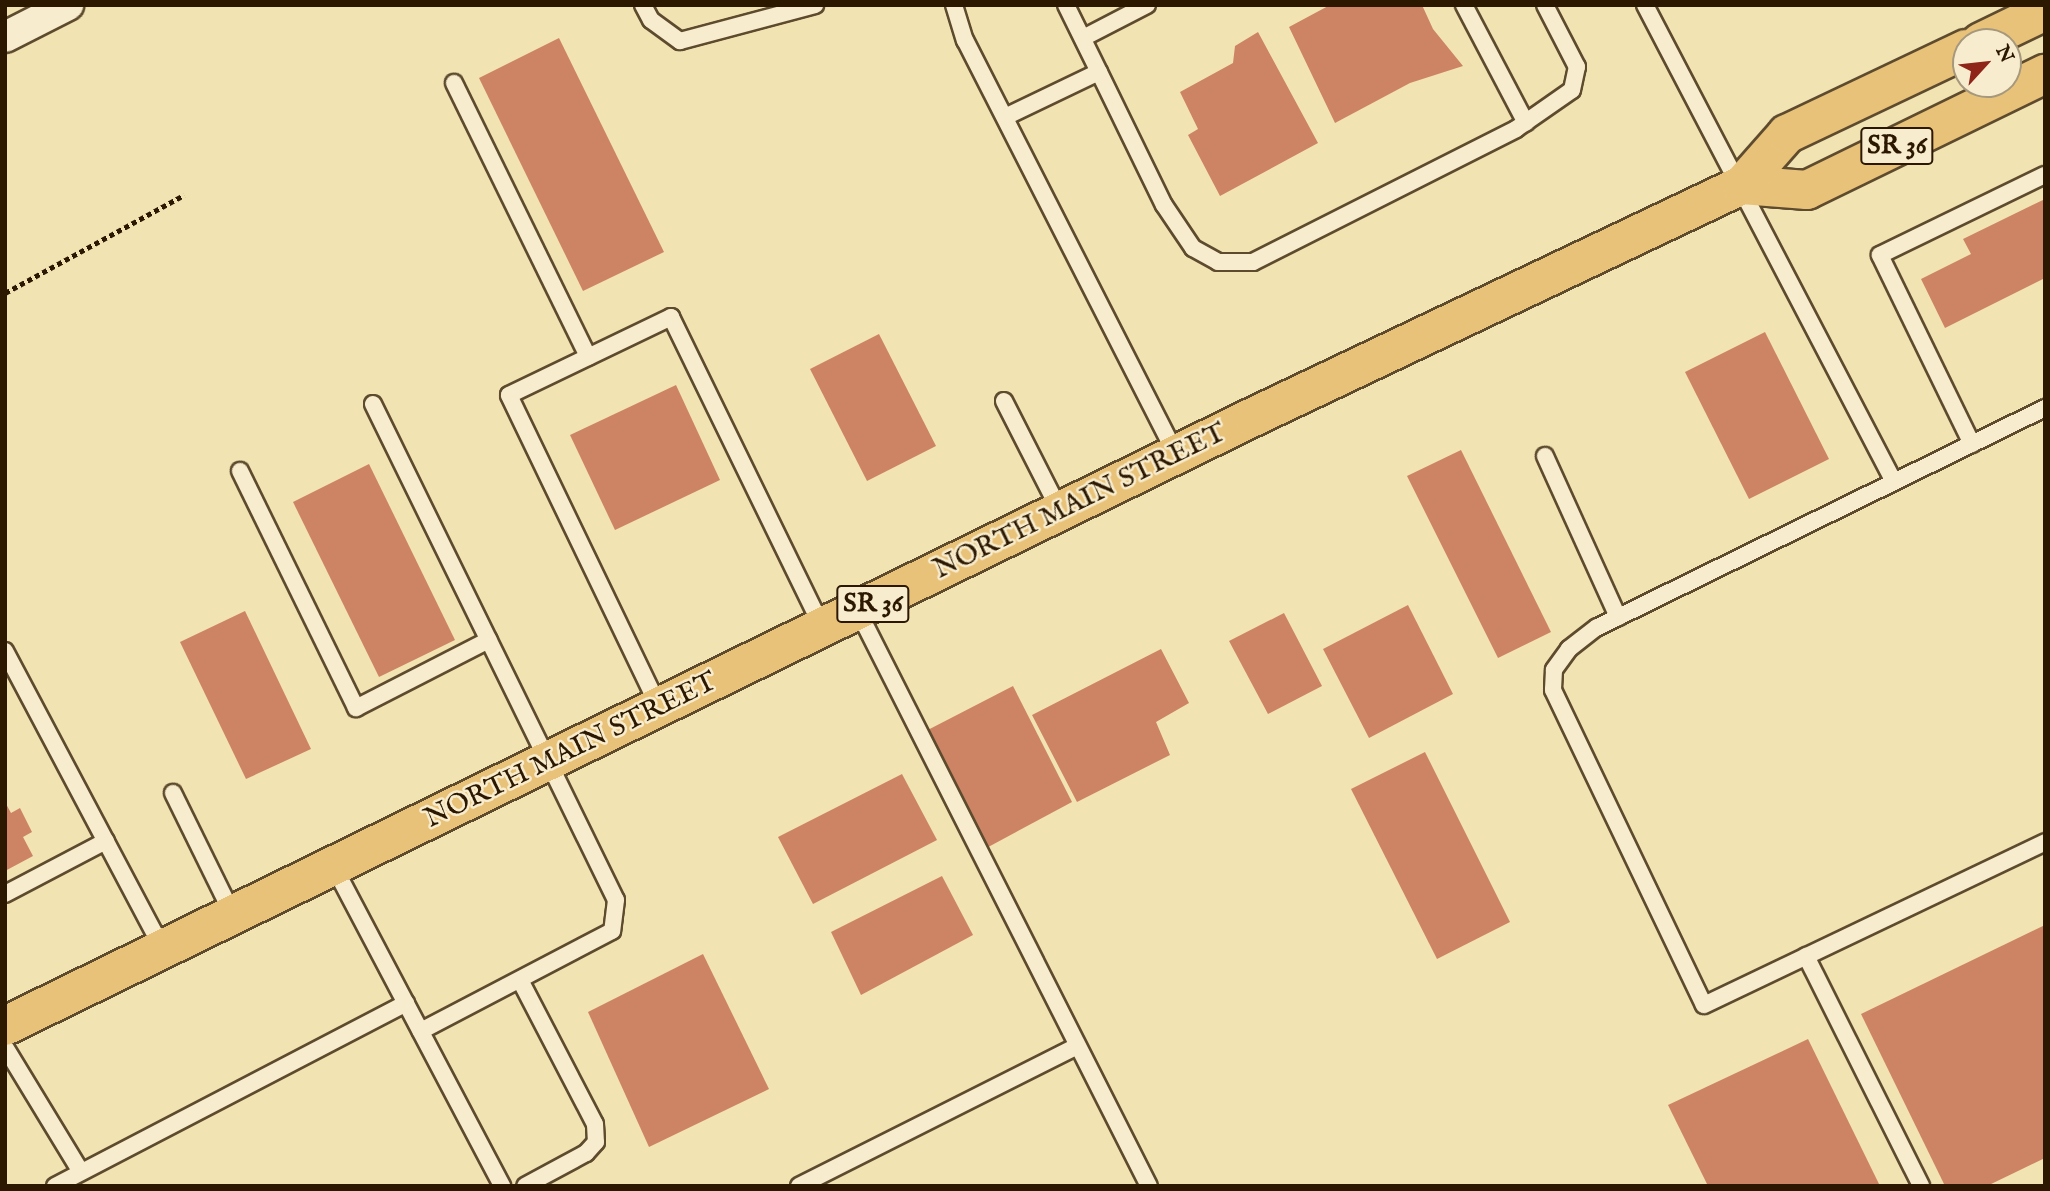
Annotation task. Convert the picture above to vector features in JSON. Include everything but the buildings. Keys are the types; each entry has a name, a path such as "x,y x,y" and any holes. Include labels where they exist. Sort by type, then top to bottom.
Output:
{"highway":[{"path":"2010,28 2045,11"},
{"name":"NORTH MAIN STREET","path":"5,1026 550,763 1176,454 1742,185 1787,134 1952,56"},
{"name":"NORTH MAIN STREET","path":"1742,185 1807,190 2045,74"}],"street":[{"path":"5,37 68,5"}],"lane":[{"path":"643,5 651,20 680,41 815,5"},
{"path":"954,5 965,40 1176,454"},
{"path":"1066,5 1164,205 1193,248 1218,262 1253,262 1526,122 1572,90 1577,66 1545,5"},
{"path":"1083,38 1147,5"},
{"path":"1464,5 1526,122"},
{"path":"1645,5 1742,185 1894,482"},
{"path":"1005,117 1099,72"},
{"path":"454,83 588,357"},
{"path":"1972,444 1880,255 2045,178"},
{"path":"660,708 509,396 671,317 822,628"},
{"path":"1004,401 1060,512"},
{"path":"373,404 616,900 612,931 421,1031"},
{"path":"2045,408 1618,617 1569,649 1554,670 1553,690 1704,1005 2045,842"},
{"path":"1545,456 1618,617"},
{"path":"240,471 356,708 489,640"},
{"path":"858,611 1149,1186"},
{"path":"5,651 164,951"},
{"path":"173,793 233,915"},
{"path":"5,894 106,841"},
{"path":"334,867 502,1186"},
{"path":"1806,956 1922,1186"},
{"path":"520,980 595,1124 596,1142 586,1153 525,1186"},
{"path":"55,1186 406,1003"},
{"path":"799,1186 1077,1046"},
{"path":"5,1047 81,1172"}],"path":[{"path":"5,293 184,195"}]}
